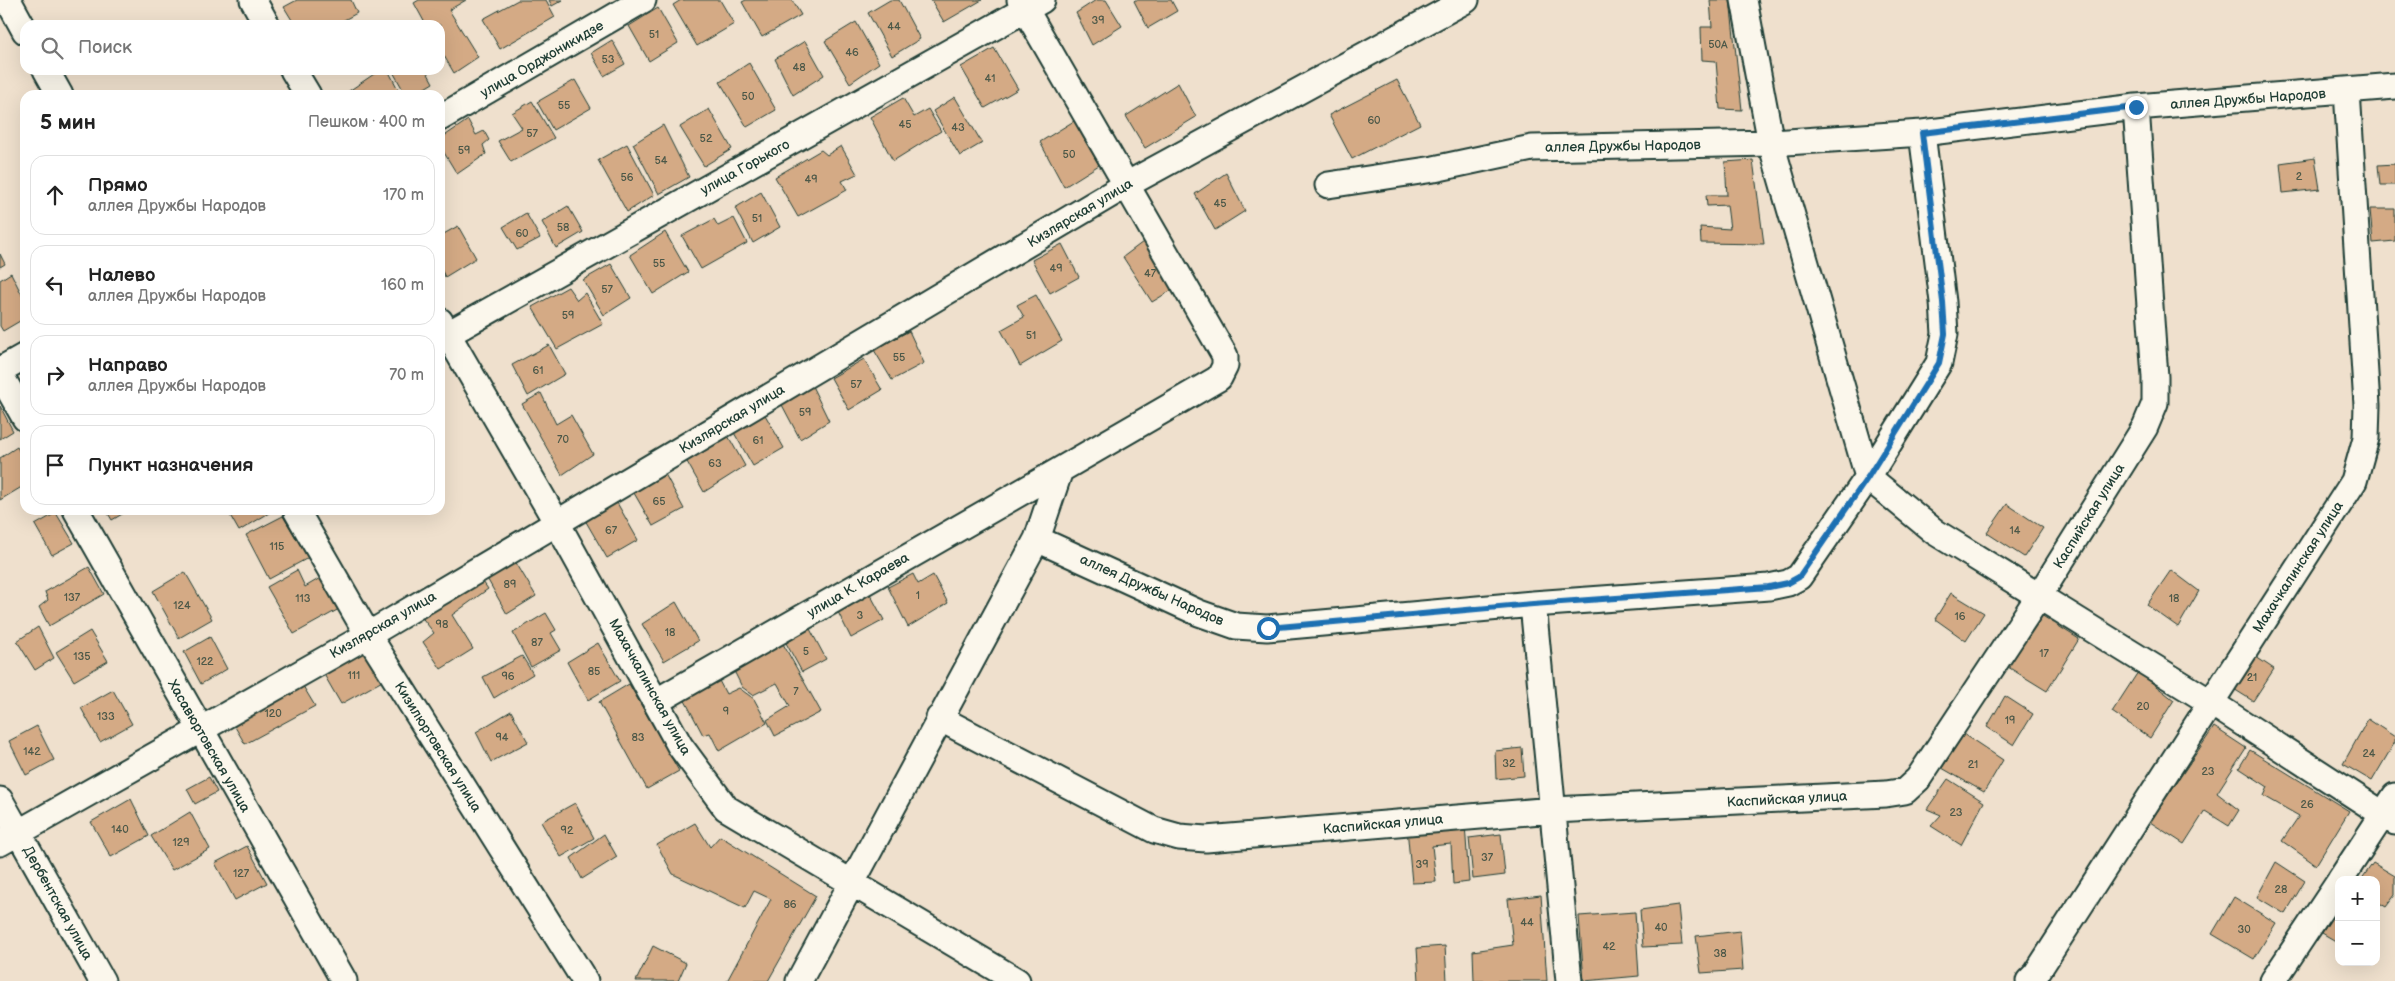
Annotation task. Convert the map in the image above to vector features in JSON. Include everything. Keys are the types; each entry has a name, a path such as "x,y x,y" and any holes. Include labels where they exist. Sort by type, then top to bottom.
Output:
{"street":[{"path":"8,0 20,22"},
{"path":"252,0 264,20"},
{"name":"улица Орджоникидзе","path":"445,115 643,0"},
{"name":"Кизлярская улица","path":"9,837 368,635 1128,184 1466,0"},
{"path":"1744,0 1772,143 1868,477 1935,532 2391,811 2343,876"},
{"name":"улица К. Караева","path":"657,701 1219,378 1226,366 1226,356 1128,184 1029,3"},
{"name":"улица Горького","path":"445,327 1029,3"},
{"path":"49,75 57,90"},
{"path":"296,75 305,90"},
{"name":"аллея Дружбы Народов","path":"1328,185 1434,169 1532,148 1772,143 1922,133 2136,107 2395,86"},
{"name":"Махачкалинская улица","path":"2029,981 2036,974 2354,481 2366,438 2368,405 2347,91"},
{"name":"Каспийская улица","path":"939,718 1154,830 1179,837 1206,839 1553,810 1886,794 1905,791 1918,779 2039,596 2145,427 2155,403 2155,377 2136,107"},
{"name":"аллея Дружбы Народов","path":"1037,538 1199,612 1236,626 1268,628 1533,604 1769,587 1788,583 1799,577 1868,477 1939,363 1945,334 1943,302 1922,133"},
{"name":"Махачкалинская улица","path":"445,330 557,523 657,701 680,746 726,808 1017,981"},
{"path":"20,359 0,372 20,409"},
{"path":"799,981 1037,538 1060,470"},
{"name":"Хасавюртовская улица","path":"79,515 344,981"},
{"name":"Кизилюртовская улица","path":"299,515 368,635 585,981"},
{"path":"1533,604 1569,981"},
{"name":"Дербентская улица","path":"0,800 9,837 102,981"},
{"path":"2273,981 2335,887"}],"building":[{"path":"297,0 351,0 357,13 344,20 292,20 284,7"},
{"path":"419,0 466,0 449,10 478,57 454,73 445,58 445,20 423,20 414,3"},
{"path":"518,0 546,0 555,17 500,49 483,19"},
{"path":"549,0 563,0 552,6"},
{"path":"681,0 720,0 734,24 697,46 673,5"},
{"path":"746,0 792,0 801,15 762,37 742,2"},
{"path":"890,0 899,0 920,39 892,56 868,13"},
{"path":"931,0 982,0 944,22"},
{"path":"1096,0 1106,0 1122,26 1092,45 1076,13"},
{"path":"1135,0 1171,0 1177,11 1148,28"},
{"path":"1710,0 1730,0 1742,110 1720,109 1716,61 1702,60 1701,27 1712,27"},
{"path":"658,8 678,43 649,61 629,26"},
{"path":"856,22 879,63 850,83 825,41"},
{"path":"612,40 625,64 604,76 591,53"},
{"path":"805,41 824,75 793,95 775,59"},
{"path":"994,48 1018,89 985,108 961,67"},
{"path":"749,63 776,110 747,127 720,82"},
{"path":"373,75 391,75 398,90 350,90"},
{"path":"395,75 429,75 433,83 421,90 403,90"},
{"path":"575,80 591,108 553,130 537,102"},
{"path":"1397,80 1420,124 1352,159 1329,115"},
{"path":"1178,83 1196,117 1145,148 1126,116"},
{"path":"955,97 982,143 960,156 933,111"},
{"path":"903,98 914,117 928,109 941,131 893,161 870,117"},
{"path":"532,101 554,138 511,162 498,141 522,128 512,113"},
{"path":"709,109 732,149 704,166 680,127"},
{"path":"468,120 476,135 484,131 489,140 483,145 486,154 457,174 445,154 445,136"},
{"path":"1074,121 1099,165 1064,187 1040,142"},
{"path":"663,125 689,177 659,194 633,144"},
{"path":"627,144 654,195 627,212 598,160"},
{"path":"841,146 857,174 842,181 847,190 798,217 775,177 821,150 827,155"},
{"path":"2315,158 2320,189 2283,193 2280,163"},
{"path":"1753,160 1764,244 1701,243 1700,227 1730,229 1727,205 1707,206 1706,195 1727,195 1725,162"},
{"path":"2395,164 2395,185 2380,185 2378,165"},
{"path":"1226,173 1245,211 1215,230 1195,194"},
{"path":"761,192 780,227 753,243 735,208"},
{"path":"568,206 583,232 556,248 542,222"},
{"path":"2370,209 2395,209 2395,241 2373,243"},
{"path":"526,213 540,238 517,250 503,227"},
{"path":"734,218 747,243 701,269 682,236 714,219 718,226"},
{"path":"458,226 476,258 445,277 445,233"},
{"path":"665,232 688,272 653,294 630,255"},
{"path":"1147,239 1175,288 1152,302 1123,257"},
{"path":"1062,244 1079,277 1050,293 1032,260"},
{"path":"0,254 5,264 0,267"},
{"path":"611,264 631,298 604,315 583,280"},
{"path":"11,273 20,291 20,321 3,331 0,326 0,280"},
{"path":"568,287 577,300 585,293 603,324 557,349 532,307"},
{"path":"1036,295 1062,341 1020,366 1001,330 1024,317 1017,305"},
{"path":"909,331 924,363 892,380 874,350"},
{"path":"549,345 565,374 528,396 512,365"},
{"path":"864,359 882,390 849,410 831,378"},
{"path":"811,384 829,421 800,439 781,403"},
{"path":"541,393 556,424 571,415 593,454 562,475 522,404"},
{"path":"0,406 13,431 0,439"},
{"path":"764,413 784,448 753,466 733,431"},
{"path":"727,434 745,466 704,492 686,460"},
{"path":"17,447 20,453 20,488 0,500 0,458"},
{"path":"665,474 684,509 653,526 634,493"},
{"path":"616,501 638,540 607,558 585,520"},
{"path":"2007,504 2043,528 2024,557 1987,533"},
{"path":"52,515 57,515 74,543 52,555 35,525"},
{"path":"109,515 120,515 112,520"},
{"path":"230,515 266,515 239,531"},
{"path":"283,516 308,558 269,579 246,535"},
{"path":"512,556 536,596 507,614 484,573"},
{"path":"89,567 104,594 49,626 39,607 48,600 45,592"},
{"path":"297,570 305,587 322,577 339,609 294,634 267,587"},
{"path":"2171,570 2199,591 2178,627 2147,605"},
{"path":"185,572 212,619 179,638 153,591"},
{"path":"913,574 918,584 933,575 948,603 908,627 888,587"},
{"path":"479,576 488,589 452,615 473,649 441,669 423,642 434,633 420,615"},
{"path":"869,592 884,620 851,638 837,610"},
{"path":"1951,593 1984,613 1966,641 1935,619"},
{"path":"676,602 698,641 664,661 642,624"},
{"path":"546,613 556,630 551,633 561,650 531,667 513,633"},
{"path":"2041,615 2079,639 2047,691 2008,667"},
{"path":"38,627 54,658 35,670 17,641"},
{"path":"810,629 826,659 802,672 786,643"},
{"path":"90,631 108,661 74,681 56,652"},
{"path":"210,637 227,669 201,684 184,652"},
{"path":"782,642 821,712 775,736 767,720 790,706 777,683 753,695 742,687 733,669"},
{"path":"598,643 620,681 588,700 567,662"},
{"path":"366,645 386,679 341,704 322,671"},
{"path":"2250,653 2274,669 2253,701 2229,686"},
{"path":"522,656 533,674 494,698 483,677"},
{"path":"2138,672 2174,700 2150,738 2112,712"},
{"path":"716,675 726,694 739,688 754,699 767,723 719,751 710,733 703,735 681,693"},
{"path":"300,681 315,706 245,744 231,720"},
{"path":"629,684 679,771 647,789 599,702"},
{"path":"113,690 132,724 100,742 81,708"},
{"path":"2005,696 2033,714 2014,745 1987,727"},
{"path":"511,711 528,742 491,762 476,732"},
{"path":"2368,719 2395,737 2395,742 2372,781 2343,764"},
{"path":"37,726 54,760 26,775 9,741"},
{"path":"2214,727 2246,748 2217,793 2239,810 2229,826 2205,811 2184,844 2150,822"},
{"path":"1964,734 2003,760 1984,792 1942,768"},
{"path":"1522,748 1524,776 1496,779 1495,751"},
{"path":"2250,750 2349,811 2316,865 2282,841 2299,816 2264,796 2268,787 2239,768"},
{"path":"209,777 217,792 195,804 187,789"},
{"path":"1948,779 1984,802 1961,845 1931,826 1941,815 1927,809"},
{"path":"131,799 149,836 111,857 91,822"},
{"path":"575,803 594,838 561,857 541,822"},
{"path":"190,812 210,849 172,870 151,836"},
{"path":"695,823 710,847 720,836 816,896 768,981 727,981 771,899 754,891 745,908 673,874 657,845"},
{"path":"1465,824 1469,882 1453,884 1451,844 1432,846 1436,882 1412,883 1407,828"},
{"path":"604,834 617,857 582,879 571,858"},
{"path":"1501,834 1505,875 1473,879 1469,838"},
{"path":"247,846 267,883 235,900 215,863"},
{"path":"2276,862 2305,881 2285,914 2257,897"},
{"path":"2373,863 2395,876 2395,895 2386,907 2380,903 2380,876 2364,876"},
{"path":"1541,895 1547,981 1474,981 1473,951 1513,945 1508,899"},
{"path":"2234,897 2276,923 2254,959 2212,934"},
{"path":"1678,905 1682,945 1643,947 1640,910"},
{"path":"1635,912 1639,976 1584,981 1579,916"},
{"path":"2335,912 2335,941 2322,933"},
{"path":"1740,931 1743,970 1701,973 1696,936"},
{"path":"653,946 686,963 678,981 636,981"},
{"path":"1445,946 1447,981 1419,981 1417,948"}],"route":[{"path":"1268,628 1533,604 1769,587 1788,583 1799,577 1868,477 1939,363 1945,334 1943,302 1922,133 2136,107"}]}
